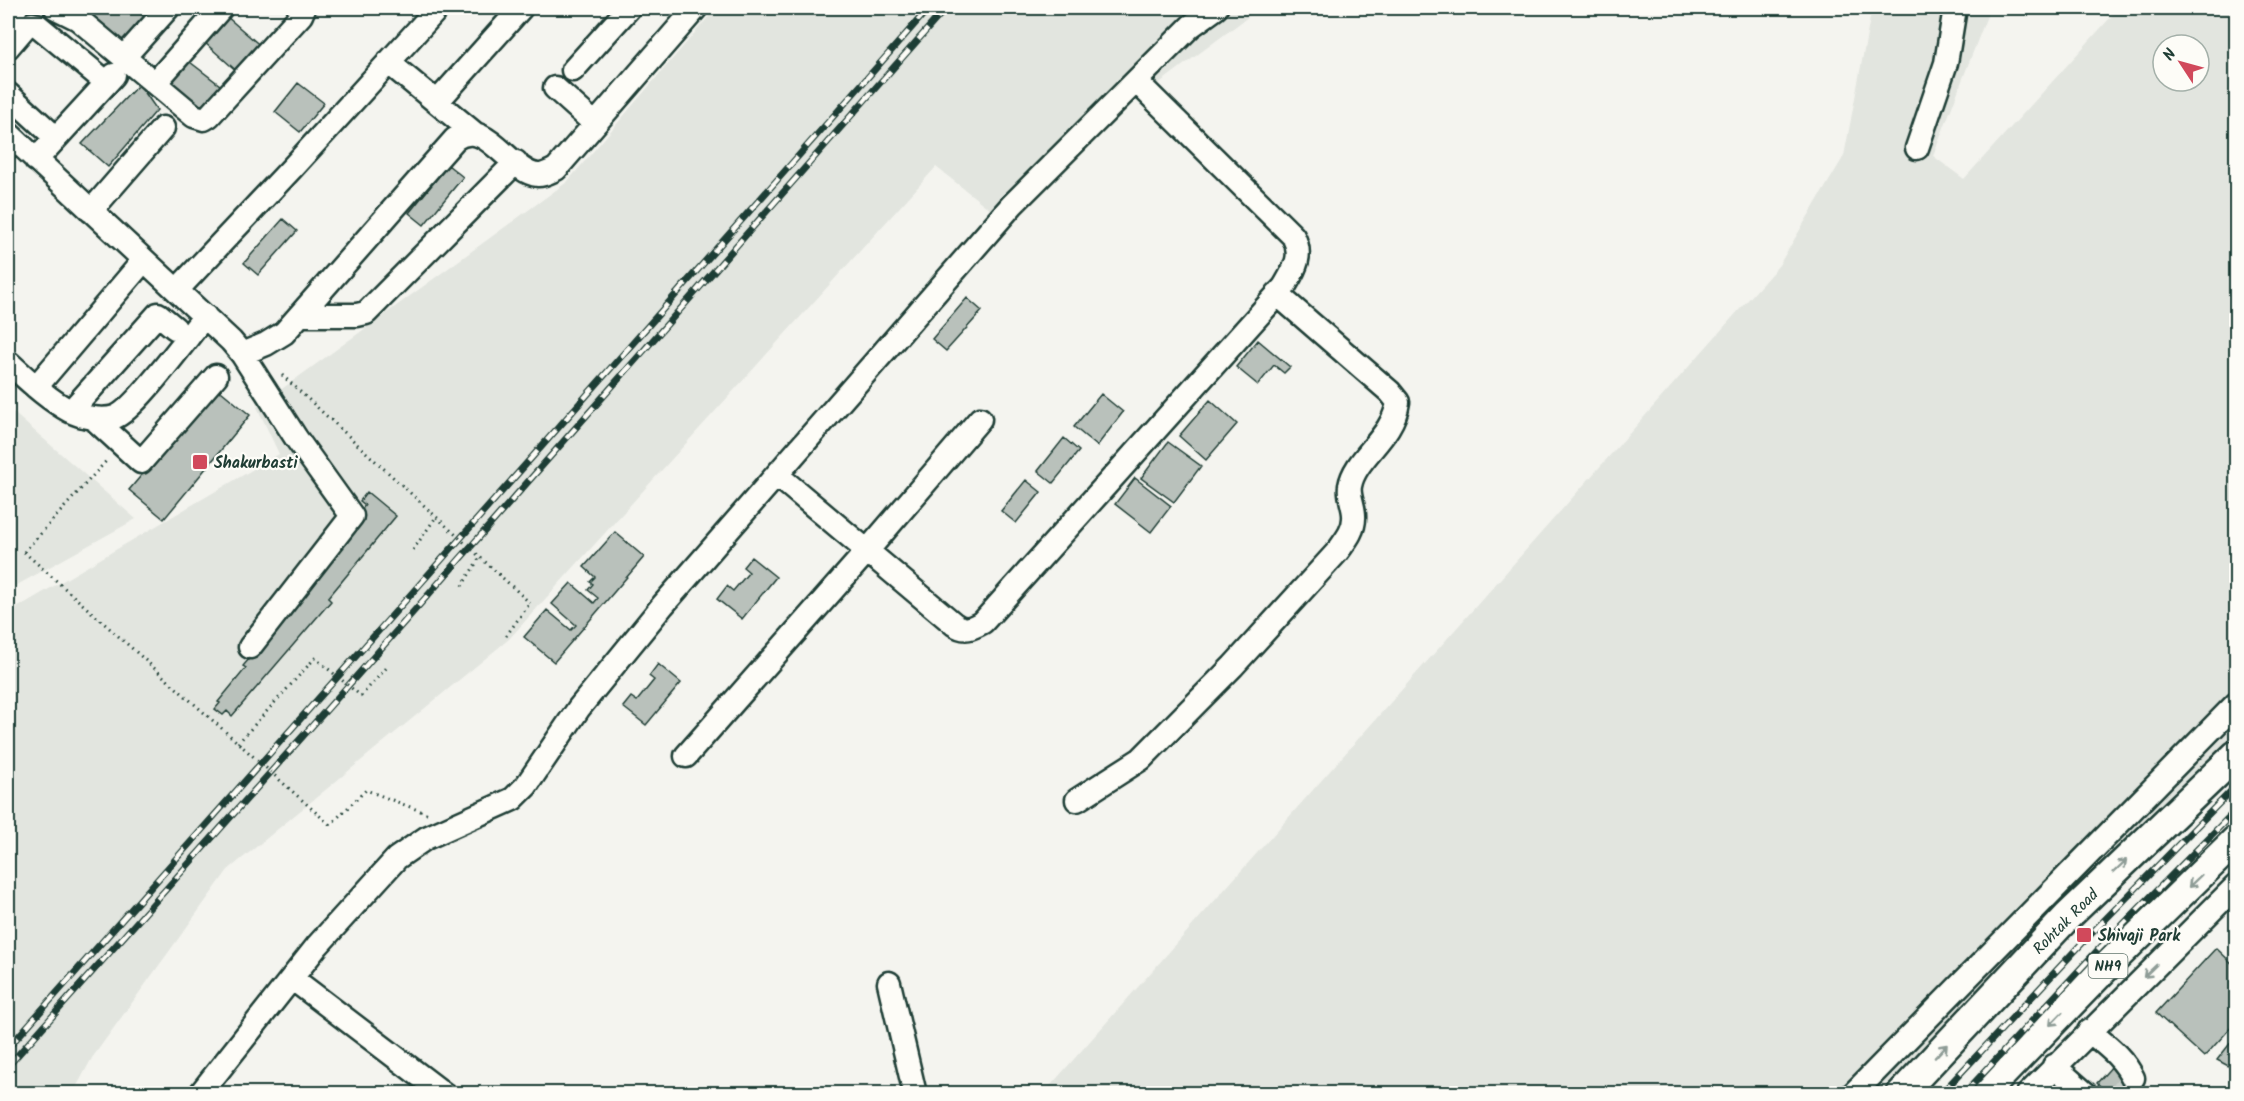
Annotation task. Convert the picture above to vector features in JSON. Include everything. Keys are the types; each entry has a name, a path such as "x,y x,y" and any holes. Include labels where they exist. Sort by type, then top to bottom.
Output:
{"main road":[{"name":"Rohtak Road","path":"1901,1094 2068,916 2236,755"},
{"name":"NH9","path":"1983,1094 2236,840"}],"street":[{"path":"8,17 16,8"},
{"path":"56,8 83,13 115,71"},
{"path":"155,83 221,8"},
{"path":"8,47 26,26 37,25 115,71 155,83 194,116 204,119 301,15 304,8"},
{"path":"177,290 438,8"},
{"path":"437,102 521,8"},
{"path":"573,70 629,8"},
{"path":"388,62 474,133 527,171 537,175 556,169 696,8"},
{"path":"200,1094 317,946 397,858 426,838 513,799 526,786 579,708 663,605 1012,205 1191,26 1216,8"},
{"path":"1917,148 1947,63 1955,8"},
{"path":"36,160 115,71 161,10"},
{"path":"777,475 962,629 971,628 983,622 1277,294 1293,272 1299,256 1298,245 1293,236 1136,81"},
{"path":"555,88 595,124"},
{"path":"8,94 56,138"},
{"path":"91,211 163,128"},
{"path":"242,354 284,333 455,139 464,132 474,133"},
{"path":"8,133 177,290 242,354 296,438 352,516 249,647"},
{"path":"300,315 366,313 516,162"},
{"path":"36,387 144,260"},
{"path":"1077,800 1142,759 1166,736 1338,551 1349,535 1354,518 1350,486 1357,470 1391,425 1398,402 1390,392 1277,294"},
{"path":"71,411 158,314 175,328"},
{"path":"8,362 36,387 71,411 93,418 115,417 133,405 204,316"},
{"path":"93,418 141,462 216,376"},
{"path":"686,756 980,419"},
{"path":"1853,1094 2236,704"},
{"path":"2028,1094 2236,886"},
{"path":"293,979 444,1094"},
{"path":"889,983 915,1094"},
{"path":"2089,1031 2126,1063 2133,1078"},
{"path":"2054,1066 2086,1094"}],"path":[{"path":"282,375 530,603 506,636"},
{"path":"111,456 24,552 330,825 366,790 455,824"},
{"path":"413,550 436,517"},
{"path":"462,586 480,557"},
{"path":"238,743 315,658 360,696 389,665"}],"shaded area":[{"path":"716,8 1260,8 1126,108 1010,225 936,167 509,639 228,870 92,1058 73,1093 8,1093 8,613 279,454 257,407 567,182"},
{"path":"1872,8 1990,8 1933,156 1964,179 2119,8 2236,8 2236,740 1886,1093 1043,1094 1779,265 1844,156"},
{"path":"8,408 136,519 8,590"}],"building":[{"path":"96,8 133,8 147,19 125,45 89,15"},
{"path":"226,16 263,48 240,74 204,42"},
{"path":"186,59 225,89 206,114 167,83"},
{"path":"298,83 324,103 300,132 275,112"},
{"path":"139,84 157,110 108,167 82,144"},
{"path":"448,165 463,177 424,225 409,213"},
{"path":"283,219 297,231 258,275 244,263"},
{"path":"967,298 982,311 946,351 932,339"},
{"path":"1258,340 1290,367 1284,373 1274,365 1258,385 1236,367"},
{"path":"216,387 250,415 164,519 129,490"},
{"path":"1101,394 1123,412 1097,446 1074,427"},
{"path":"1210,400 1237,424 1206,460 1179,436"},
{"path":"1064,438 1079,451 1053,483 1038,471"},
{"path":"1168,442 1201,466 1174,502 1141,478"},
{"path":"1135,478 1171,506 1151,532 1115,504"},
{"path":"1026,480 1041,492 1016,523 1001,511"},
{"path":"367,492 396,516 328,598 331,601 232,716 227,711 223,715 215,709 220,703 218,702 246,668 243,666 328,566 324,563 365,505 360,501"},
{"path":"615,532 644,557 554,662 524,637 547,610 571,630 576,625 552,604 571,583 594,603 598,598 588,590 593,584 590,582 595,577 584,567"},
{"path":"751,557 776,577 742,619 717,599 727,586 733,591 749,572 743,567"},
{"path":"658,664 681,683 646,725 623,707 631,697 637,701 654,680 649,676"},
{"path":"2216,948 2236,967 2236,1022 2204,1057 2156,1013"},
{"path":"2236,1036 2236,1070 2217,1060"},
{"path":"2114,1064 2145,1094 2108,1094 2097,1083"}],"tunnel":[{"path":"2119,1094 2133,1078"}],"railway":[{"path":"8,1048 929,8"},
{"path":"8,1066 354,679 946,8"},
{"path":"1941,1094 2086,939 2236,786"},
{"path":"1964,1094 2098,950 2236,810"}],"place":[{"name":"Shakurbasti","path":"200,462"},
{"name":"Shivaji Park","path":"2084,935"}]}
